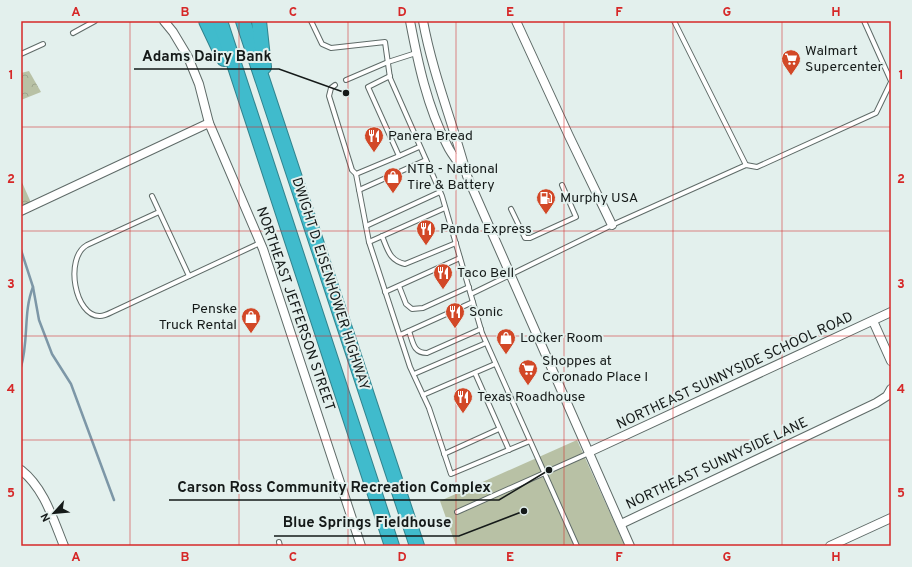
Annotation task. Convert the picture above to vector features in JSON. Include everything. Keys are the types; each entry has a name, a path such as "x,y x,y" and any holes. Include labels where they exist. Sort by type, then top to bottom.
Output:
{"highway":[{"path":"206,21 254,124"},
{"name":"DWIGHT D. EISENHOWER HIGHWAY","path":"220,21 392,546"},
{"name":"DWIGHT D. EISENHOWER HIGHWAY","path":"243,21 417,546"},
{"path":"259,21 269,99"}],"street":[{"name":"NORTHEAST JEFFERSON STREET","path":"164,21 173,32 188,57 199,84 209,123 260,243 361,546"},
{"path":"410,21 416,53 428,96 447,145 467,176 630,546"},
{"path":"423,21 433,68 459,143 467,176"},
{"path":"516,21 612,225"},
{"path":"21,211 209,123"},
{"name":"NORTHEAST SUNNYSIDE SCHOOL ROAD","path":"589,452 891,312"},
{"path":"873,320 891,361"},
{"name":"NORTHEAST SUNNYSIDE LANE","path":"621,524 876,403 887,396 891,390"},
{"path":"21,470 33,481 42,493 64,546"},
{"path":"830,546 891,518"}],"lane":[{"path":"85,21 87,26"},
{"path":"73,33 95,21"},
{"path":"311,21 322,44 331,48 385,42 390,76 446,208 481,330 577,546"},
{"path":"674,21 746,165"},
{"path":"471,294 612,225 746,165 757,167 876,113 891,81 864,21"},
{"path":"21,54 43,44"},
{"path":"346,80 388,62 416,53"},
{"path":"390,76 368,87 399,156"},
{"path":"335,86 331,88 329,96 352,170 356,174 369,242 400,335 451,474 530,441"},
{"path":"356,174 419,147"},
{"path":"359,190 426,160"},
{"path":"511,209 525,238 530,238 576,217 562,185"},
{"path":"366,226 440,192"},
{"path":"152,196 189,276"},
{"path":"369,242 446,208"},
{"path":"159,212 81,248 77,257 74,281 76,292 92,313 101,316 260,243"},
{"path":"382,236 391,258 405,264 456,243"},
{"path":"385,292 460,258"},
{"path":"399,286 406,304 412,309 423,308 469,287"},
{"path":"400,335 473,302"},
{"path":"409,331 416,351 420,353 427,353 481,330"},
{"path":"414,374 486,343"},
{"path":"423,395 495,364"},
{"path":"475,373 509,450"},
{"path":"444,454 499,429"},
{"path":"457,512 589,452"}],"green space":[{"path":"29,71 41,92 21,100 21,73"},
{"path":"21,180 32,205 21,211"},
{"path":"577,440 625,546 456,546 440,501"}],"waterway":[{"path":"21,250 33,287 39,320 52,354 71,384 114,500"},
{"path":"21,367 25,347 28,306 33,287"}],"place":[{"name":"Walmart Supercenter","path":"791,76"},
{"name":"Adams Dairy Bank","path":"346,93"},
{"name":"Panera Bread","path":"374,153"},
{"name":"NTB - National Tire & Battery","path":"393,194"},
{"name":"Murphy USA","path":"546,215"},
{"name":"Panda Express","path":"426,246"},
{"name":"Taco Bell","path":"443,290"},
{"name":"Sonic","path":"455,329"},
{"name":"Penske Truck Rental","path":"251,334"},
{"name":"Locker Room","path":"506,355"},
{"name":"Shoppes at Coronado Place I","path":"528,386"},
{"name":"Texas Roadhouse","path":"463,414"},
{"name":"Carson Ross Community Recreation Complex","path":"549,470"},
{"name":"Blue Springs Fieldhouse","path":"524,511"}]}
